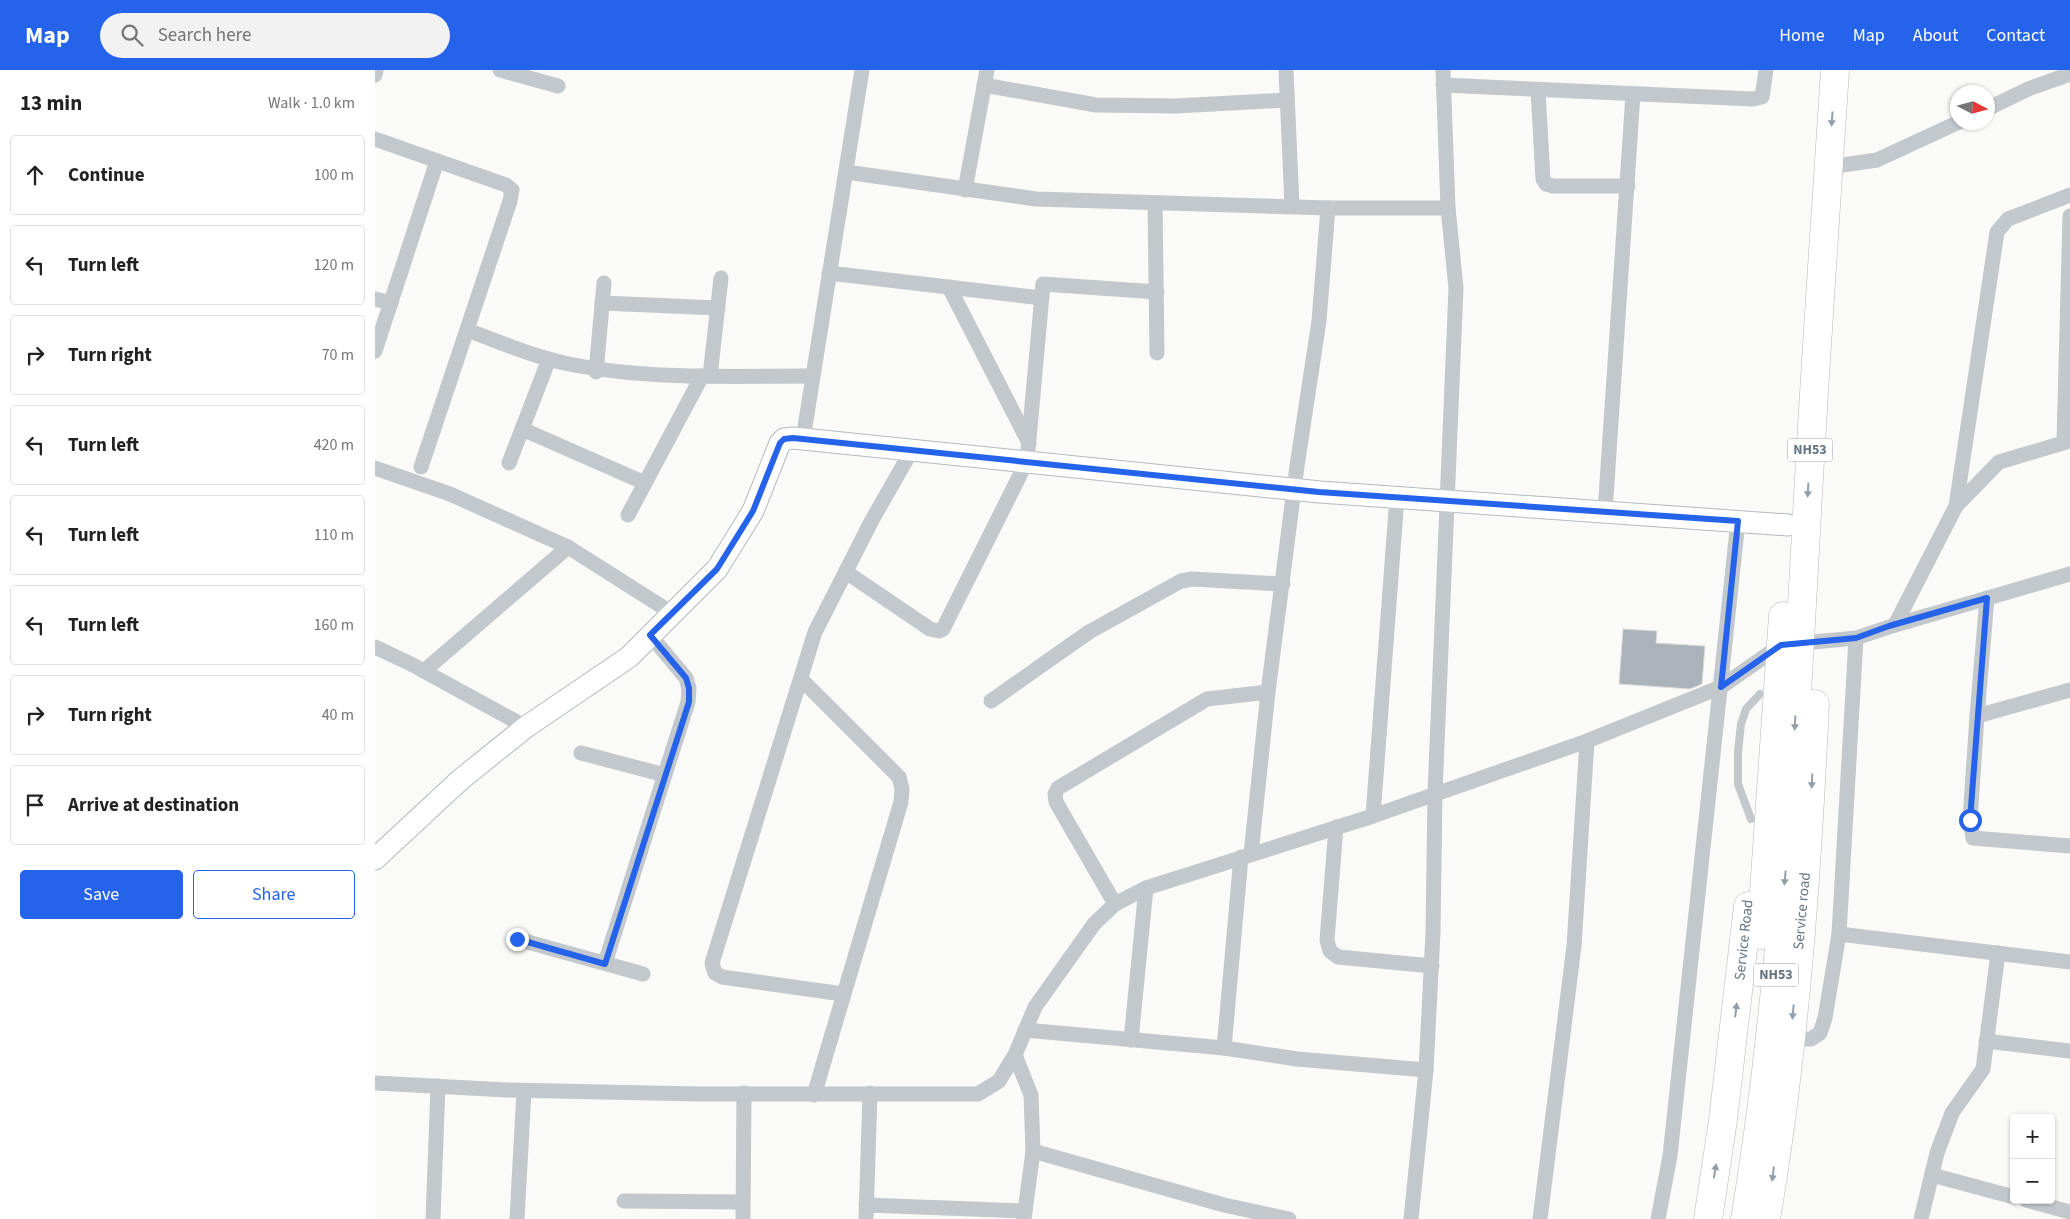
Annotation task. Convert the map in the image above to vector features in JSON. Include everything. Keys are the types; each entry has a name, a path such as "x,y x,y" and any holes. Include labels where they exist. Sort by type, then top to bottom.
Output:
{"highway":[{"name":"NH53","path":"1745,1219 1760,1131 1789,830 1788,525 1817,70"},
{"name":"NH53","path":"1727,1219 1750,1068 1789,655 1829,167 1835,70"},
{"name":"Service Road","path":"1708,1219 1723,1120 1749,900 1751,819 1760,694 1789,655"},
{"name":"Service road","path":"1766,1219 1790,1039 1811,799 1815,698 1789,655"}],"main road":[{"path":"375,859 460,780 526,727 629,656 717,569 753,511 780,443 784,439 803,439 912,450 1028,452 1295,489 1788,525"}],"street":[{"path":"375,75 377,70"},
{"path":"500,70 558,86"},
{"path":"803,439 862,70"},
{"path":"965,190 987,70"},
{"path":"1285,70 1292,206"},
{"path":"1411,1219 1426,1070 1432,966 1435,794 1456,288 1448,208 1443,78 1538,90 1753,99 1762,97 1766,70"},
{"path":"1995,104 2028,89 2070,74"},
{"path":"984,85 1096,105 1176,106 1287,100"},
{"path":"1538,90 1543,179 1547,184 1553,186 1628,186"},
{"path":"1605,512 1633,94"},
{"path":"1829,167 1877,160 1950,126"},
{"path":"375,139 506,185 511,190 510,201 421,467"},
{"path":"375,351 437,161"},
{"path":"846,172 1036,199 1328,208 1448,208"},
{"path":"1956,506 1997,232 2008,219 2070,195"},
{"path":"1155,203 1157,353"},
{"path":"1224,1048 1246,855 1319,321 1328,208"},
{"path":"1895,625 1956,506 1999,462 2067,442 2070,216"},
{"path":"829,273 1042,298"},
{"path":"628,515 706,376 718,308 721,278"},
{"path":"596,370 604,283"},
{"path":"846,572 930,629 939,631 943,629 1028,452 1043,284 1157,292"},
{"path":"949,287 1028,452"},
{"path":"375,299 391,304"},
{"path":"602,303 718,308"},
{"path":"467,330 549,359 596,370 706,376 812,376"},
{"path":"509,463 549,359"},
{"path":"522,428 645,482"},
{"path":"843,994 722,977 715,973 713,962 815,632 872,520 912,450"},
{"path":"375,468 450,494 568,547 672,613"},
{"path":"1373,816 1397,497"},
{"path":"1658,1219 1670,1156 1738,521"},
{"path":"424,671 568,547"},
{"path":"375,1082 524,1091 814,1095 870,1093 978,1094 999,1081 1015,1055 1035,1007 1094,924 1115,904 1146,888 1373,816 1587,741 1721,687 1789,655 1856,638 2070,574"},
{"path":"991,701 1089,632 1181,581 1192,579 1283,584"},
{"path":"1987,598 1970,820 1973,838 2070,846"},
{"path":"605,964 689,702 689,688 686,678 650,635"},
{"path":"1790,1039 1811,1038 1820,1033 1825,1018 1839,934 1856,638"},
{"path":"375,647 424,671 526,727"},
{"path":"801,679 899,777 902,788 901,802 814,1095"},
{"path":"1977,716 2070,690"},
{"path":"1115,904 1056,802 1055,794 1058,788 1207,699 1268,692"},
{"path":"1540,1219 1574,946 1587,741"},
{"path":"581,753 665,775"},
{"path":"1336,828 1327,940 1330,951 1338,957 1432,966"},
{"path":"1131,1040 1146,888"},
{"path":"1839,934 2070,962"},
{"path":"517,939 643,974"},
{"path":"1921,1219 1937,1153 1952,1113 1983,1069 1997,953"},
{"path":"1025,1030 1224,1048 1297,1059 1426,1070"},
{"path":"1986,1041 2070,1050"},
{"path":"870,1093 866,1212 1024,1215 1033,1151 1031,1096 1015,1055"},
{"path":"433,1219 438,1086"},
{"path":"517,1219 524,1091"},
{"path":"743,1219 744,1093"},
{"path":"1033,1151 1224,1205 1289,1219"},
{"path":"1932,1175 2010,1196"},
{"path":"624,1201 742,1202"},
{"path":"2041,1204 2070,1212"}],"building":[{"path":"1623,629 1657,631 1656,643 1705,646 1702,684 1690,689 1619,684"}],"route":[{"path":"517,939 605,964 689,702 689,688 686,678 650,635 717,569 753,511 780,443 784,439 793,438 1319,492 1738,521 1721,687 1781,645 1856,638 1889,626 1987,598 1970,820"}]}
